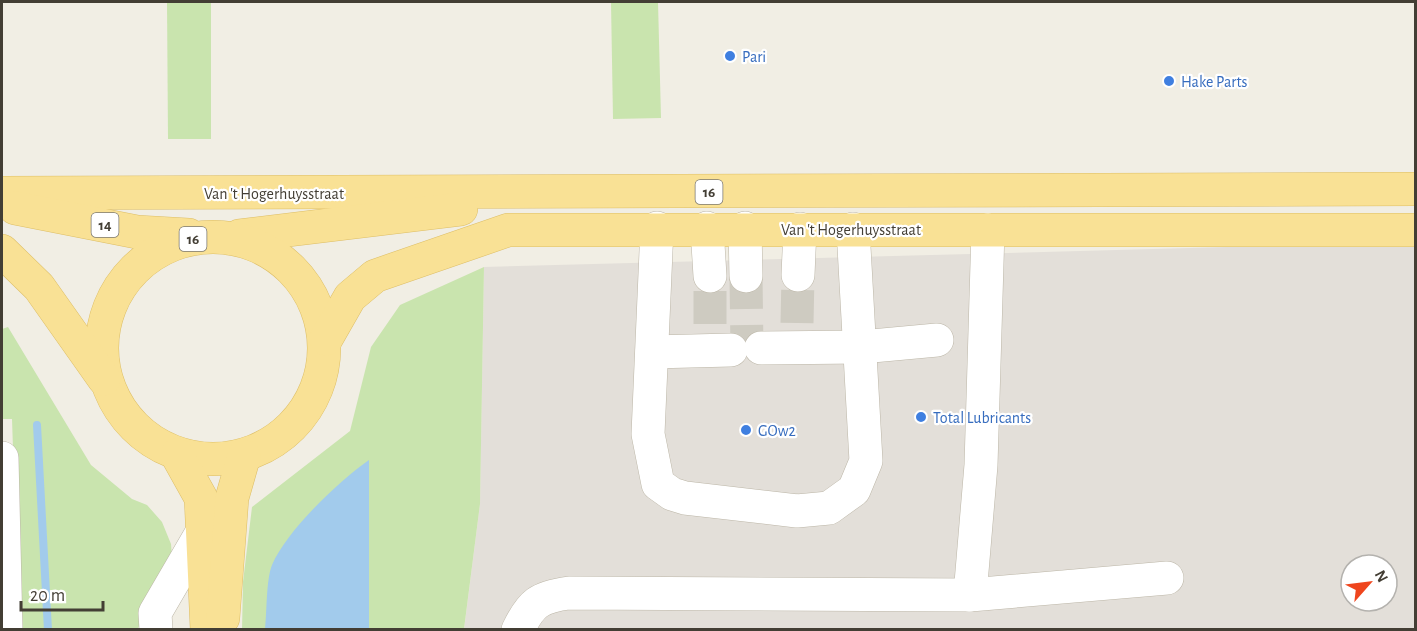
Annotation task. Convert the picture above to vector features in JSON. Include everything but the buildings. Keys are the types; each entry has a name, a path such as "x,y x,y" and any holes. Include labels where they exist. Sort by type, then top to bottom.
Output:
{"main road":[{"name":"Van 't Hogerhuysstraat","path":"2,193 1416,189"},
{"name":"Van 't Hogerhuysstraat","path":"2,205 137,232 224,236 436,214 546,193"},
{"name":"Van 't Hogerhuysstraat","path":"326,339 350,297 375,276 508,230 657,228 1416,230"},
{"name":"16","path":"224,236 274,255 296,274 312,297 326,339 316,391 299,420 274,443 244,456 210,461 177,455 153,443 132,426 116,405 105,380 101,346 106,312 122,282 146,258 176,242 224,236"},
{"path":"2,251 39,287 105,380"},
{"path":"177,455 201,498 207,630"},
{"path":"223,630 232,498 244,456"}],"street":[{"path":"657,228 648,434 658,484 672,494 685,498 796,511 829,508 854,490 866,461 854,229"},
{"path":"707,228 710,276"},
{"path":"745,228 746,276"},
{"path":"798,275 800,229"},
{"path":"970,595 981,465 988,230"},
{"path":"652,352 796,336 861,347 937,340"},
{"path":"2,458 6,630"},
{"path":"156,630 155,613 201,534"},
{"path":"518,630 530,608 546,596 569,593 970,595 1167,578"}],"shaded area":[{"path":"1415,242 1415,629 464,630 480,504 484,267"}],"green space":[{"path":"167,2 211,2 211,139 168,139"},
{"path":"611,2 658,2 661,118 613,119"},
{"path":"484,267 480,504 464,629 242,630 243,582 252,507 350,431 371,347 400,305"},
{"path":"8,327 91,465 132,499 147,505 162,522 171,544 172,557 145,609 138,629 19,629 12,419 2,419 2,329"}],"water":[{"path":"369,460 369,629 265,629 269,579 272,565 279,551 315,507 343,480"}],"waterway":[{"path":"37,425 48,630"}],"tunnel":[{"path":"797,323 798,275"},
{"path":"710,276 710,324"},
{"path":"746,276 747,350"}],"place":[{"name":"Pari","path":"730,56"},
{"name":"Hake Parts","path":"1169,81"},
{"name":"Total Lubricants","path":"921,417"},
{"name":"GOw2","path":"746,430"}]}
